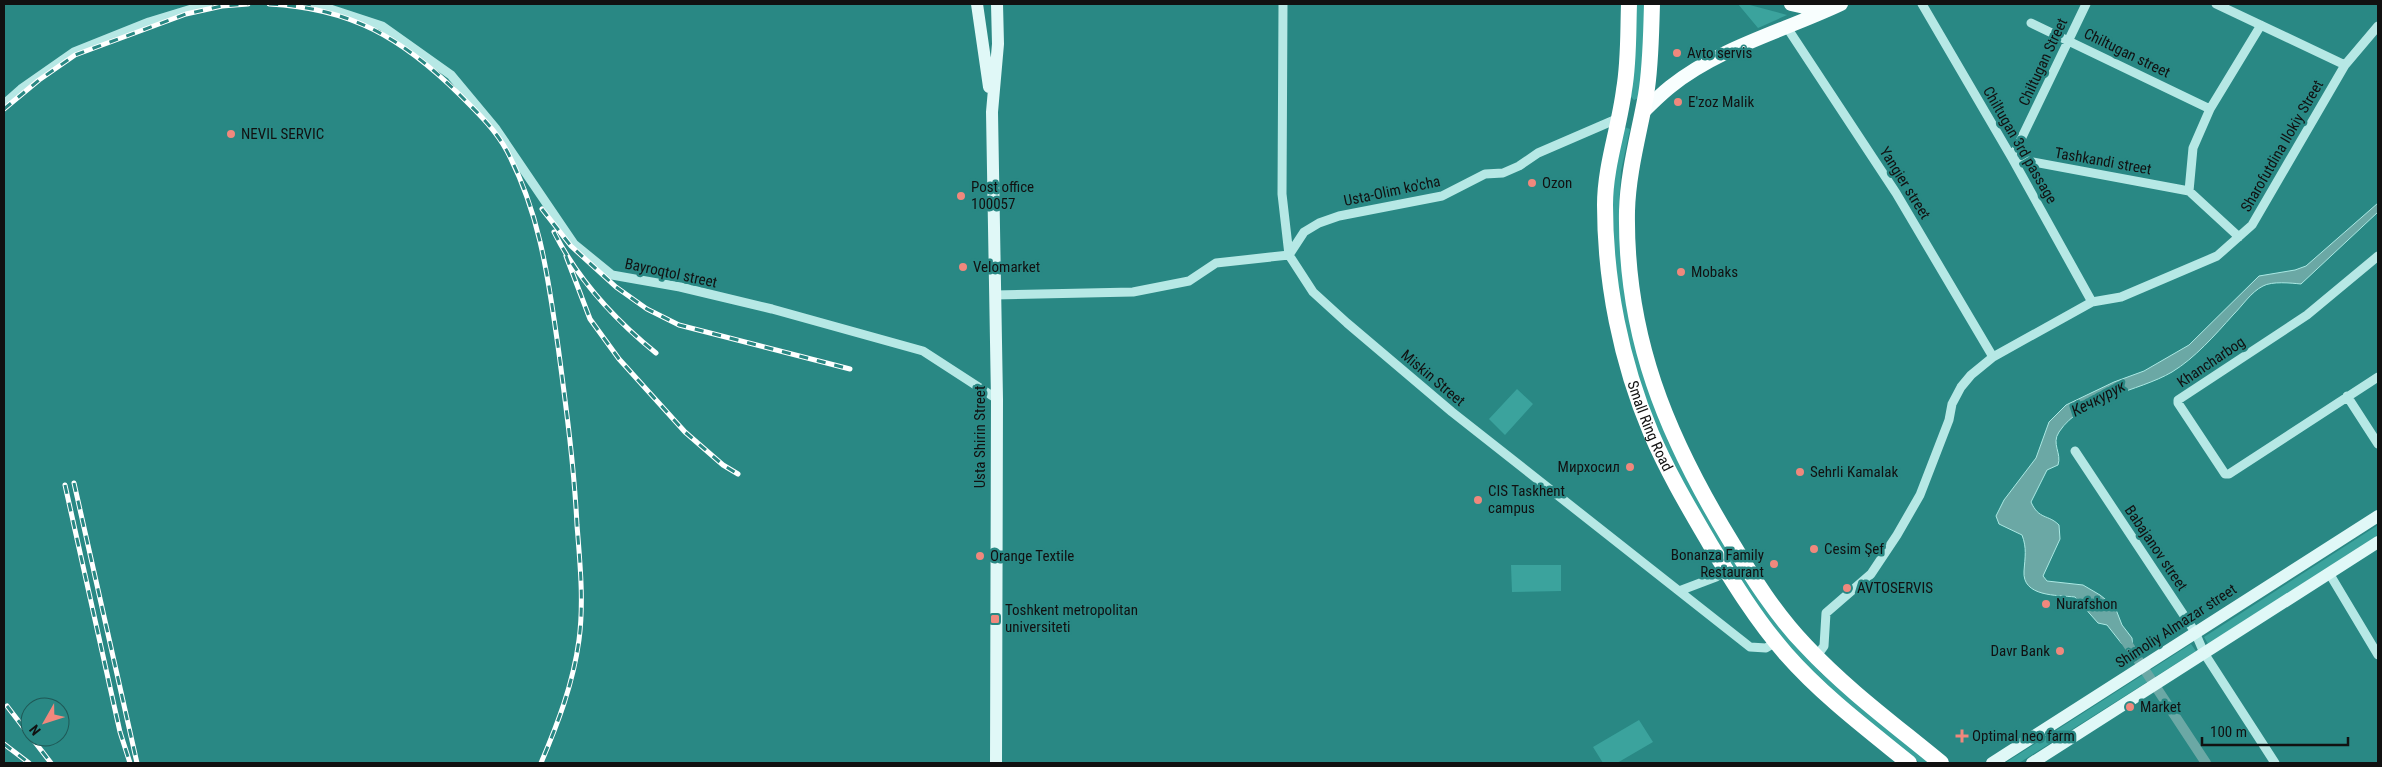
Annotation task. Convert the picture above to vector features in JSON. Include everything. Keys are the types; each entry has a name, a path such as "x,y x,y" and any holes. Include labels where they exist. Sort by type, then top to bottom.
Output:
{"highway":[{"name":"Small Ring Road","path":"1629,4 1627,69 1620,114 1608,166 1605,205 1611,282 1624,352 1639,402 1658,450 1726,570 1776,642 1824,692 1909,763"},
{"path":"1652,4 1649,75 1628,196 1629,266 1639,327 1657,394 1688,467 1729,539 1782,619 1816,657 1941,763"},
{"path":"1620,114 1642,113"}],"main road":[{"name":"Usta Shirin Street","path":"977,4 992,112"},
{"name":"Usta Shirin Street","path":"996,763 997,399 992,112 998,44 997,4"},
{"path":"1791,4 1809,8 1838,5"},
{"path":"1642,113 1670,87 1694,71 1786,26 1838,5"},
{"name":"Shimoliy Almazar street","path":"1992,763 2378,516"},
{"path":"2032,763 2378,542"}],"street":[{"path":"4,104 21,88 74,52 149,22 208,4"},
{"name":"Bayroqtol street","path":"315,4 382,26 451,75 496,129 574,244 612,275 680,287 772,309 924,351 997,399"},
{"name":"Miskin Street","path":"1283,4 1282,194 1289,255 1313,292 1347,324 1452,412 1750,647 1766,648 1776,642"},
{"name":"Chiltugan 3rd passage","path":"1922,4 2012,158 2092,302"},
{"name":"Chiltugan Street","path":"2012,158 2086,4"},
{"path":"2216,4 2345,65"},
{"name":"Chiltugаn street","path":"2031,22 2210,109"},
{"path":"2239,237 2189,190 2193,148 2210,109 2261,25"},
{"name":"Yangier street","path":"1786,26 1896,193 1994,357"},
{"name":"Sharofutdina Ilokiy Street","path":"1816,657 1824,646 1826,614 1871,574 1920,495 1949,420 1952,404 1961,387 1976,370 1994,357 2092,302 2121,297 2217,256 2252,225 2345,65 2378,26"},
{"name":"Usta-Olim ko'cha","path":"1289,255 1304,232 1319,223 1339,216 1442,196 1485,174 1503,173 1620,114"},
{"name":"Tashkandi street","path":"2012,158 2189,190"},
{"path":"995,294 1133,292 1190,281 1216,263 1289,255"},
{"name":"Khancharbog","path":"2378,256 2307,315 2178,400 2178,403 2225,474 2229,474 2378,376"},
{"path":"2347,396 2378,444"},
{"name":"Babajanov street","path":"2074,451 2195,632 2204,653 2275,763"},
{"path":"1679,590 1716,577 1726,570"},
{"path":"2328,573 2378,655"}],"green space":[{"path":"1635,4 1644,4 1644,70 1639,98 1634,100 1630,96"},
{"path":"1738,4 1746,4 1787,15 1758,28"},
{"path":"1624,127 1630,129 1621,171 1619,207 1625,296 1635,344 1669,444 1782,629 1822,674 1931,763 1920,763 1853,710 1821,683 1792,652 1746,590 1674,466 1643,391 1623,318 1617,281 1613,244 1613,207 1617,155"},
{"path":"1517,389 1533,404 1505,435 1489,419"},
{"path":"2378,525 2378,535 2208,644 2204,637"},
{"path":"1511,565 1561,565 1561,591 1512,592"},
{"path":"2191,644 2196,651 2019,763 2005,763"},
{"path":"1639,720 1653,742 1617,763 1603,763 1593,747"}],"water":[{"path":"2378,203 2378,212 2301,284 2267,284 2251,295 2189,360 2158,379 2096,403 2069,420 2059,432 2056,441 2059,456 2058,465 2047,470 2031,502 2037,512 2059,525 2060,539 2043,576 2047,581 2083,585 2115,607 2122,625 2132,638 2133,650 2122,644 2107,625 2098,623 2075,597 2050,595 2029,586 2025,580 2025,548 2022,535 1999,524 1996,516 2004,500 2036,458 2049,422 2066,405 2114,382 2144,371 2189,345 2259,276 2295,270 2306,266"}],"waterway":[{"name":"Кечкурук","path":"2125,640 2206,763"}],"railway":[{"path":"4,109 39,80 75,55 186,14 222,6 248,4"},
{"path":"269,4 325,12 350,20 396,42 417,57 460,95 491,128 507,151 527,198 541,246 558,346 574,480 581,597 579,640 573,672 559,718 541,763"},
{"path":"542,209 571,246 616,287 647,309 679,325 850,369"},
{"path":"554,232 574,266 598,298 656,353"},
{"path":"566,256 590,319 619,359 685,432 723,465 738,474"},
{"path":"74,483 137,763"},
{"path":"65,485 120,732 130,763"},
{"path":"7,706 20,723"},
{"path":"4,744 29,763"},
{"path":"39,747 51,763"}],"place":[{"name":"Avto servis","path":"1677,53"},
{"name":"E'zoz Malik","path":"1678,102"},
{"name":"NEVIL SERVIC","path":"231,134"},
{"name":"Ozon","path":"1532,183"},
{"name":"Post office 100057","path":"961,196"},
{"name":"Velomarket","path":"963,267"},
{"name":"Mobaks","path":"1681,272"},
{"name":"Мирхосил","path":"1630,467"},
{"name":"Sehrli Kamalak","path":"1800,472"},
{"name":"CIS Taskhent campus","path":"1478,500"},
{"name":"Cesim Şef","path":"1814,549"},
{"name":"Orange Textile","path":"980,556"},
{"name":"Bonanza Family Restaurant","path":"1774,564"},
{"name":"AVTOSERVIS","path":"1847,588"},
{"name":"Nurafshon","path":"2046,604"},
{"name":"Toshkent metropolitan universiteti","path":"995,619"},
{"name":"Davr Bank","path":"2060,651"},
{"name":"Market","path":"2130,707"},
{"name":"Optimal neo farm","path":"1962,736"}]}
